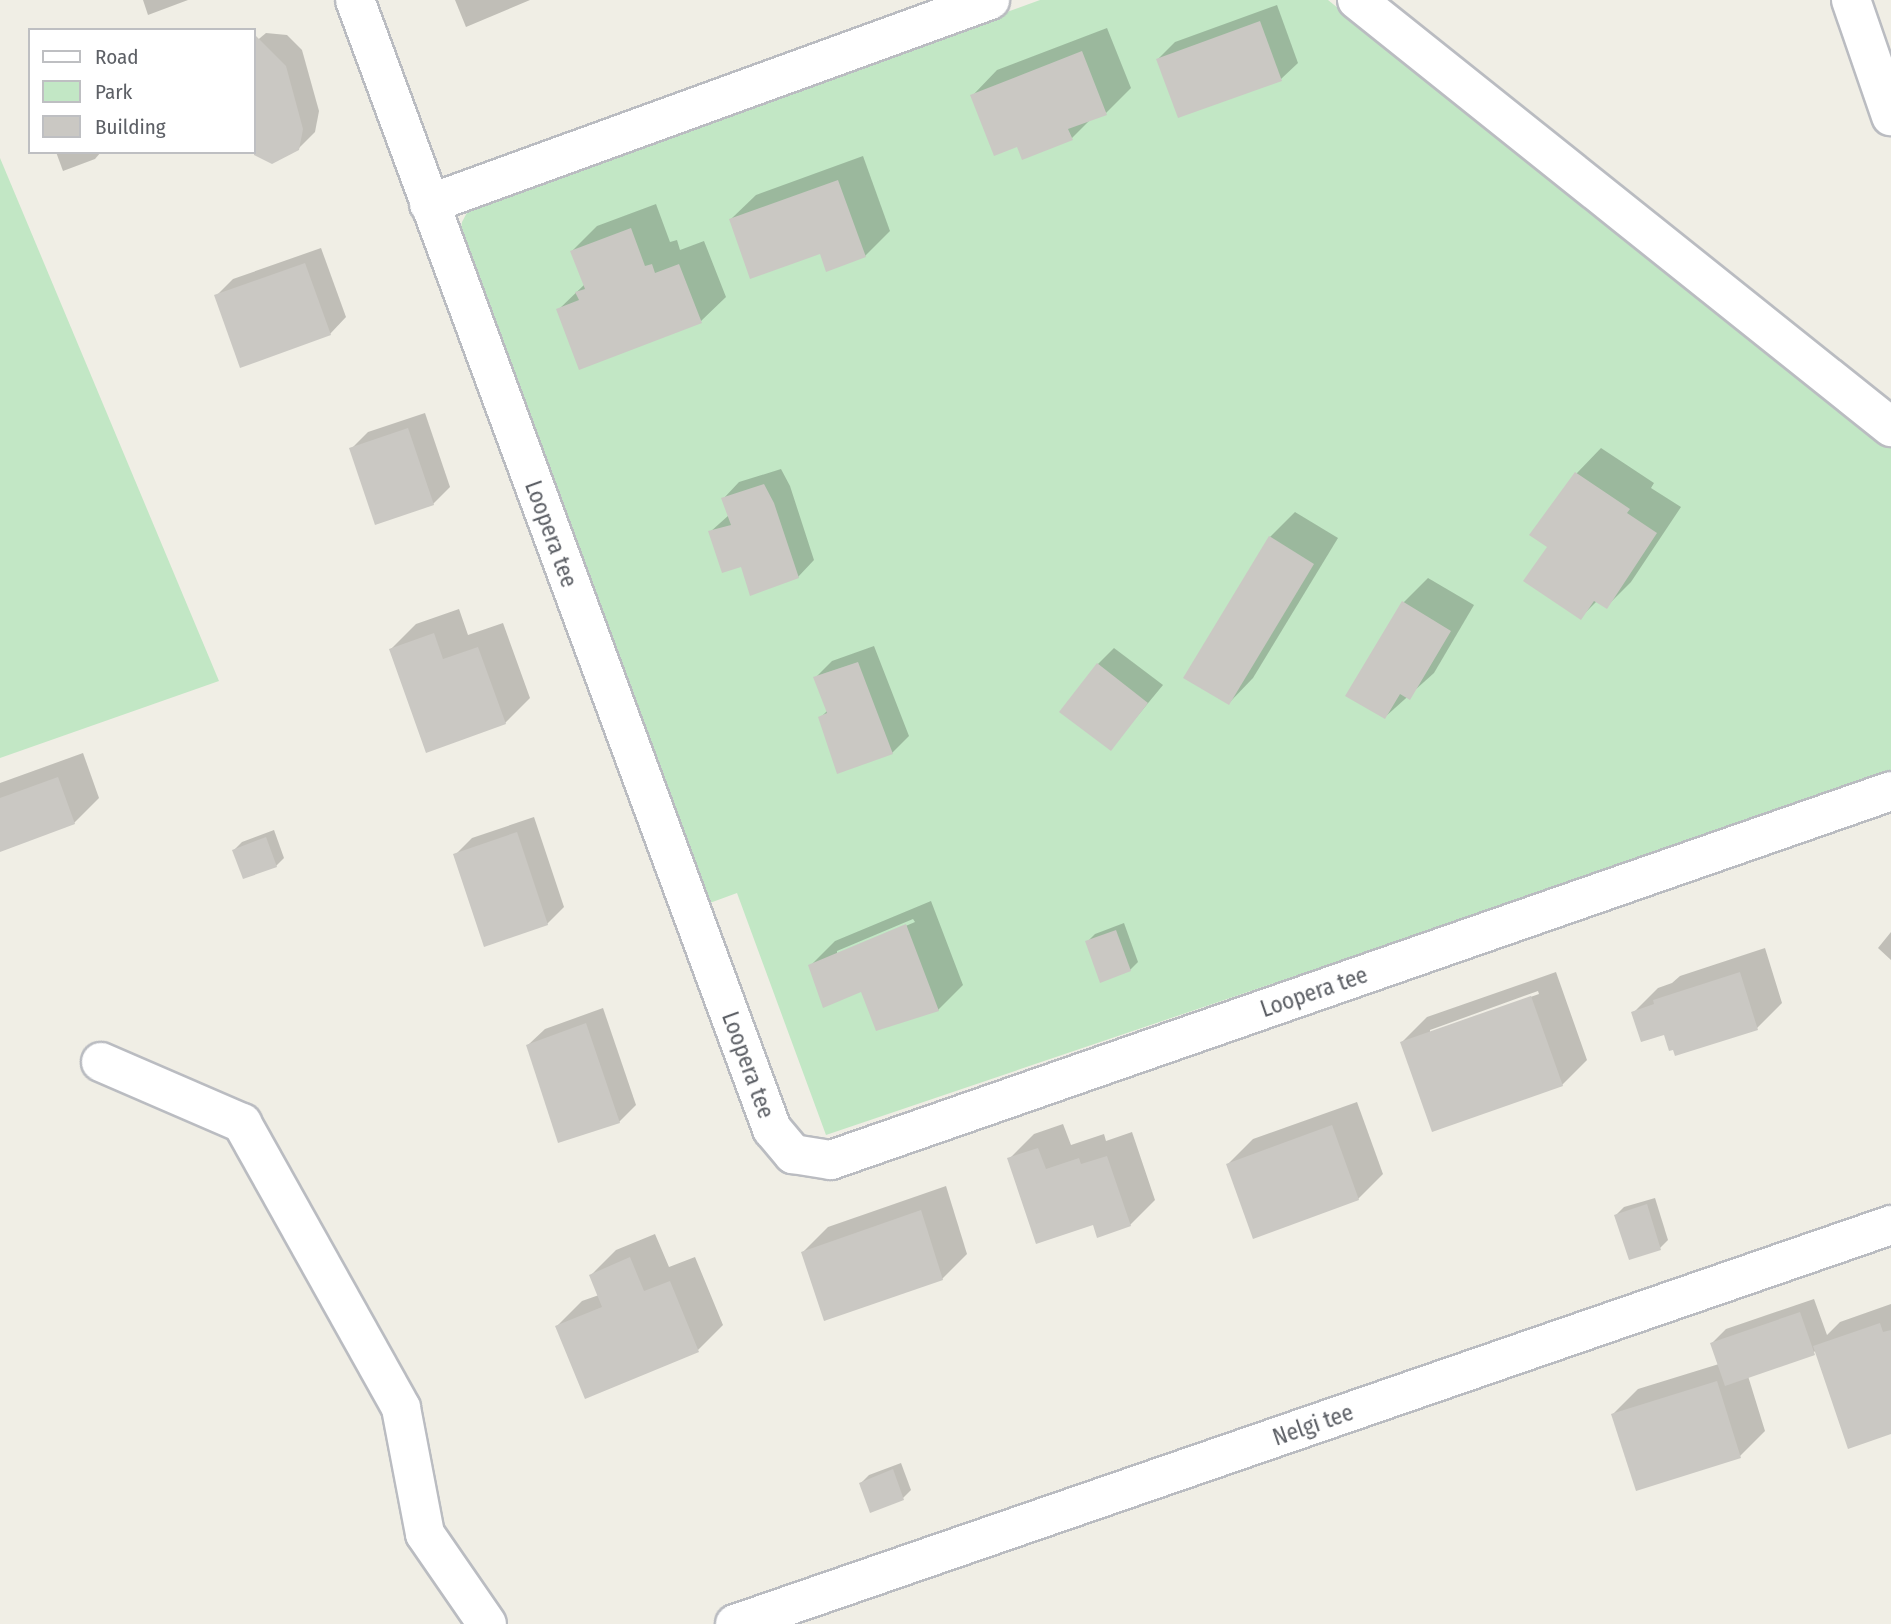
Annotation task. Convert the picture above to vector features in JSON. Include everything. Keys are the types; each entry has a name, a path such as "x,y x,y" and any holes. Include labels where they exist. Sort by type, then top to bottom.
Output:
{"street":[{"name":"Loopera tee","path":"355,0 772,1129 793,1154 831,1160 1891,791"},
{"path":"429,204 990,0"},
{"path":"1357,0 1891,427"},
{"path":"1851,0 1891,116"},
{"path":"101,1062 242,1123 401,1408 425,1534 487,1624"},
{"name":"Nelgi tee","path":"735,1624 1891,1225"}],"green space":[{"path":"1040,0 1328,0 1651,262 1891,446 1891,774 826,1135 737,893 707,904 458,244 462,222 471,205"},
{"path":"0,158 219,681 0,758"}],"building":[{"path":"1260,21 1282,81 1178,118 1156,59"},
{"path":"256,36 286,66 303,129 299,150 272,164 254,155"},
{"path":"1082,51 1107,115 1068,129 1073,140 1022,160 1017,147 994,156 970,95"},
{"path":"838,180 866,257 826,272 820,254 750,279 729,219"},
{"path":"631,228 645,266 652,264 655,273 679,264 702,323 579,370 556,309 579,300 575,292 585,289 570,251"},
{"path":"305,263 331,335 240,368 214,295"},
{"path":"408,428 434,505 375,525 349,448"},
{"path":"1575,472 1630,509 1627,513 1657,533 1607,609 1594,601 1581,620 1523,581 1547,547 1529,535"},
{"path":"764,484 774,503 799,578 750,596 741,567 722,573 708,531 731,525 721,498"},
{"path":"1269,536 1314,564 1229,705 1183,678"},
{"path":"1402,601 1451,631 1410,700 1400,694 1385,719 1345,696"},
{"path":"434,633 443,659 478,647 506,724 426,753 389,649"},
{"path":"858,662 893,754 837,774 818,717 827,713 813,677"},
{"path":"1097,663 1148,703 1111,751 1059,712"},
{"path":"58,777 75,824 0,852 0,798"},
{"path":"517,832 548,925 484,947 453,854"},
{"path":"266,837 277,867 243,879 232,850"},
{"path":"906,924 939,1011 876,1031 861,992 823,1008 808,965"},
{"path":"1116,930 1131,971 1100,983 1085,941"},
{"path":"1740,972 1758,1030 1675,1056 1673,1050 1669,1051 1664,1035 1641,1042 1631,1012 1654,1004 1653,1000"},
{"path":"1531,996 1563,1086 1432,1132 1400,1042"},
{"path":"586,1023 620,1123 558,1143 526,1045"},
{"path":"1332,1125 1359,1200 1253,1239 1226,1164"},
{"path":"1038,1148 1046,1169 1079,1158 1081,1164 1107,1156 1131,1226 1097,1238 1093,1225 1036,1244 1007,1158"},
{"path":"1647,1204 1661,1250 1629,1260 1614,1215"},
{"path":"921,1210 943,1280 824,1321 801,1252"},
{"path":"630,1257 644,1291 670,1281 699,1352 585,1399 555,1326 602,1307 589,1275"},
{"path":"1800,1312 1815,1355 1725,1386 1710,1343"},
{"path":"1880,1323 1883,1332 1891,1330 1891,1434 1848,1449 1813,1346"},
{"path":"1717,1381 1741,1458 1636,1491 1611,1414"},
{"path":"893,1469 904,1500 870,1513 859,1483"}]}
